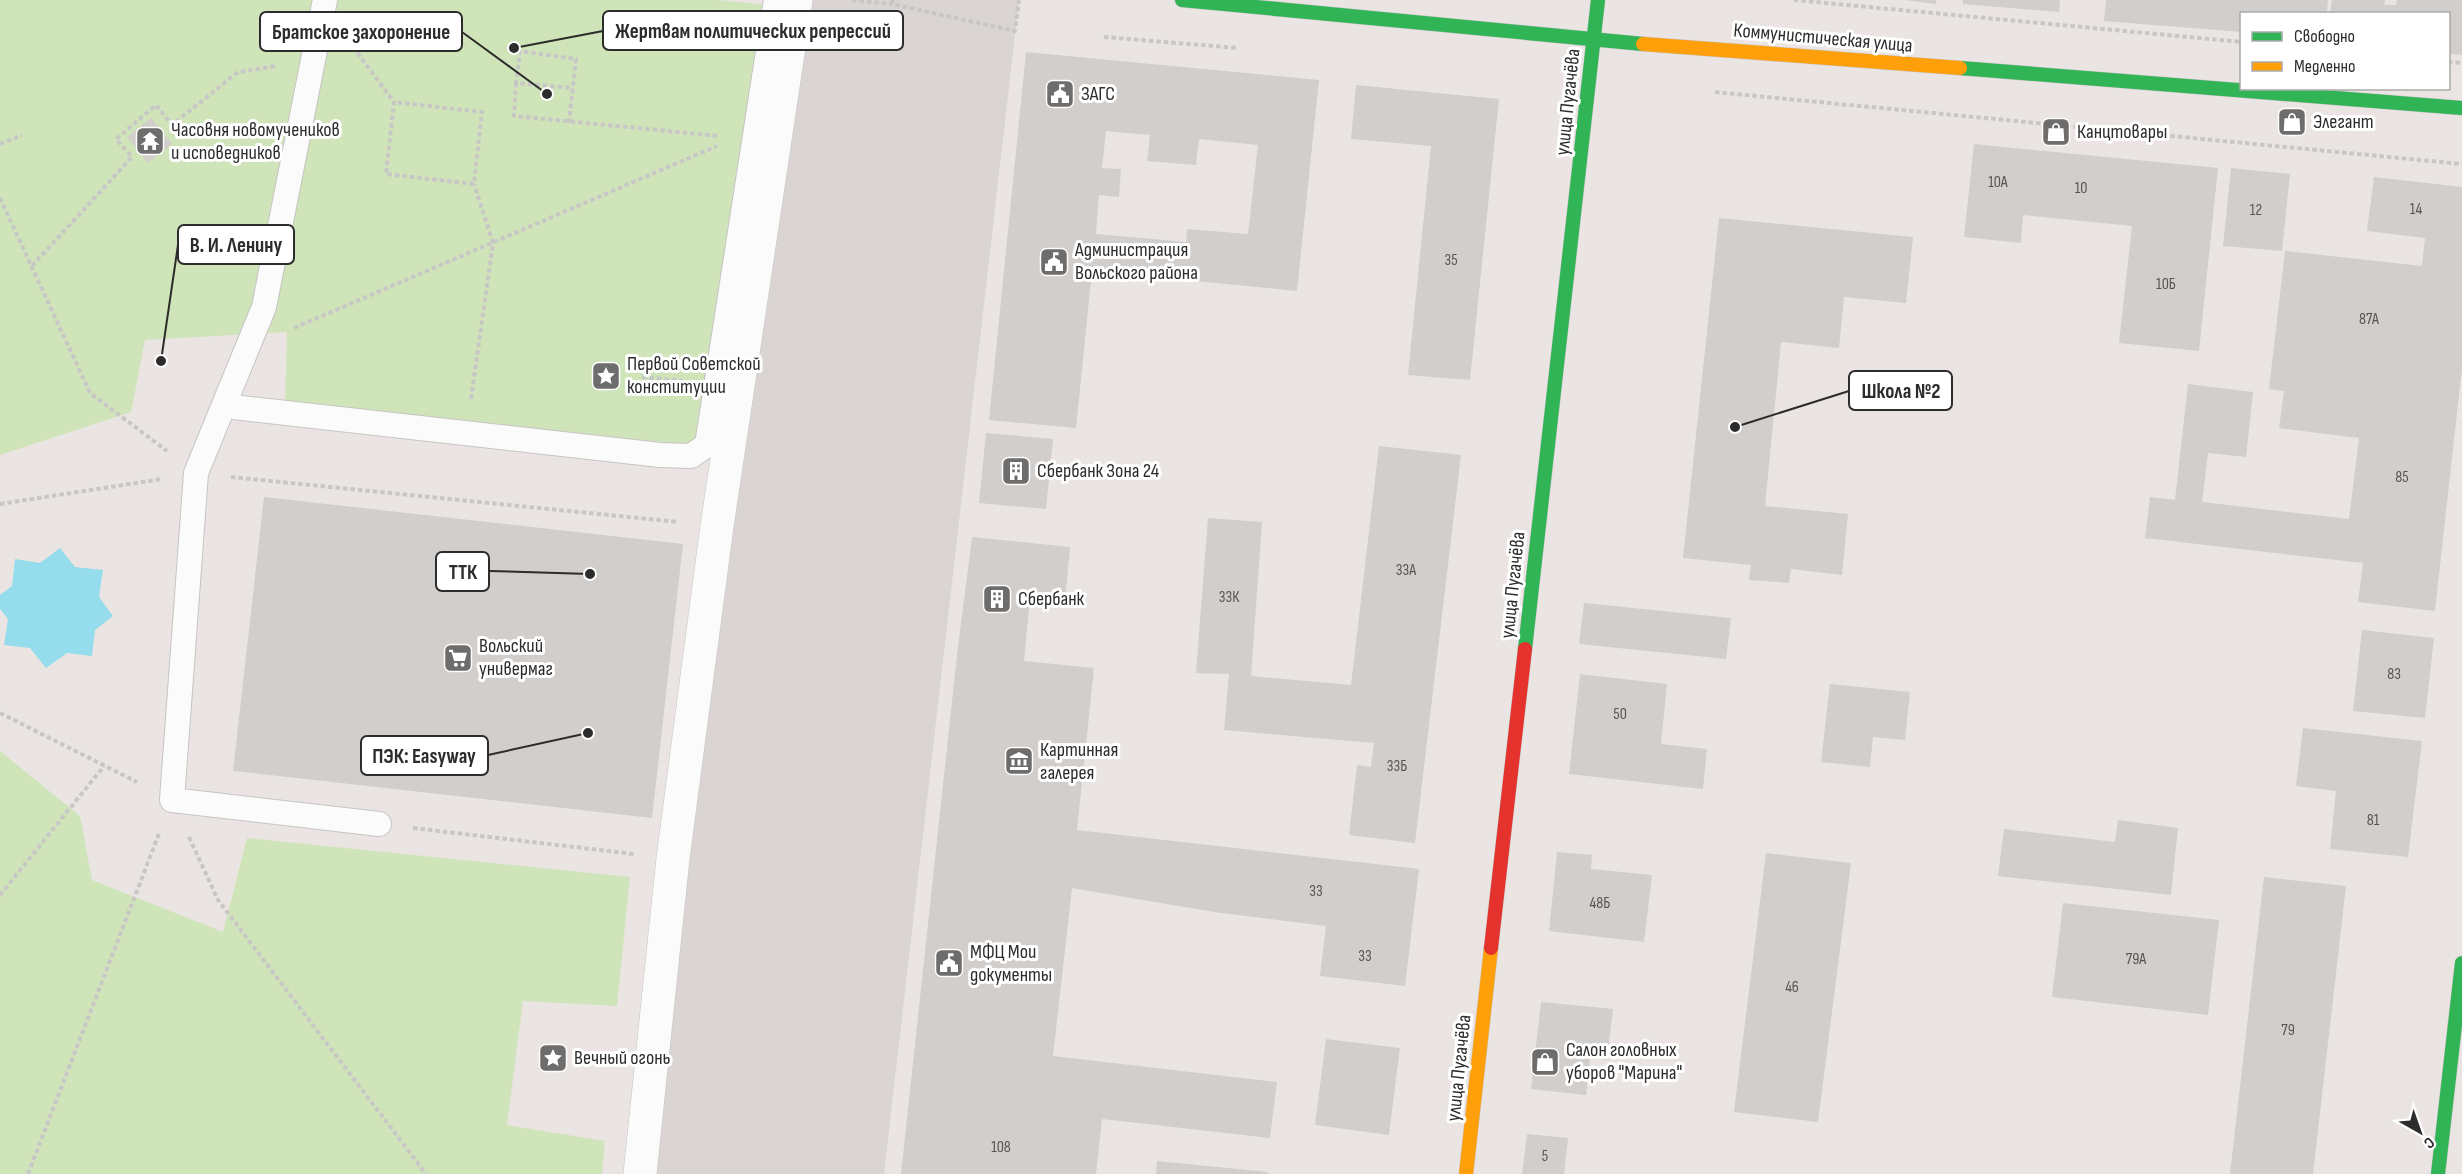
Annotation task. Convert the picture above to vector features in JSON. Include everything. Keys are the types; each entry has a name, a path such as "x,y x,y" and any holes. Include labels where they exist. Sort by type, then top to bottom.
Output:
{"street":[{"path":"640,1174 673,858 717,526 796,0"},
{"name":"Коммунистическая улица","path":"1182,0 1594,40 2462,108"},
{"name":"улица Пугачёва","path":"1466,1174 1598,0"},
{"path":"2438,1174 2462,963"}],"lane":[{"path":"224,406 691,456 707,446 776,0"},
{"path":"324,4 264,307 196,473 172,800 379,824"}],"path":[{"path":"852,0 893,2 1015,31 1019,0"},
{"path":"1794,0 2240,42"},
{"path":"324,4 394,102 386,174 474,184"},
{"path":"1104,37 1246,49"},
{"path":"247,348 493,243 726,139 569,123 514,116 520,51 576,59 569,123"},
{"path":"32,266 132,158 116,139 156,105 172,125 238,72 313,61"},
{"path":"516,83 573,87"},
{"path":"1712,92 2462,164"},
{"path":"394,102 482,112 474,184 493,243 466,433"},
{"path":"0,144 22,135"},
{"path":"0,198 90,393 196,473"},
{"path":"0,504 196,473 717,526"},
{"path":"0,713 172,800 218,900 426,1174"},
{"path":"0,895 104,766"},
{"path":"28,1174 172,800"},
{"path":"379,824 673,858"}],"green space":[{"path":"0,0 718,0 768,5 696,445 285,408 287,332 145,340 131,412 0,455"},
{"path":"0,751 80,816 92,880 223,932 247,838 630,877 617,1006 523,1001 507,1125 605,1141 602,1174 0,1174"}],"shaded area":[{"path":"796,0 1019,0 884,1174 640,1174"}],"water":[{"path":"60,548 75,567 103,570 99,597 113,616 95,630 92,656 67,653 46,668 30,648 4,645 8,619 0,609 0,595 12,586 15,559 40,563"}],"building":[{"path":"1905,0 1936,0 1936,4"},
{"path":"1963,0 2060,0 2059,12 1963,4"},
{"path":"2106,0 2328,0 2327,12 2240,12 2240,32 2104,21"},
{"path":"2332,0 2385,0 2384,5 2396,5 2397,0 2462,0 2462,55 2450,54 2450,12 2330,12"},
{"path":"1026,52 1319,80 1297,291 1092,271 1076,428 989,420","holes":["1106,131 1150,135 1147,161 1196,165 1199,139 1258,145 1248,234 1187,229 1186,242 1096,234 1099,195 1119,197 1121,169 1102,168"]},
{"path":"1356,85 1499,99 1470,380 1408,375 1431,146 1351,139"},
{"name":"Часовня новомучеников и исповедников","path":"151,118 172,144 148,163 127,137"},
{"path":"1974,144 2218,168 2199,351 2119,343 2132,226 2023,215 2021,243 1964,237"},
{"path":"2231,168 2290,174 2282,251 2223,246"},
{"path":"2374,177 2462,187 2462,368 2435,611 2358,602 2363,563 2145,538 2150,497 2175,500 2188,384 2253,392 2246,457 2208,453 2202,502 2349,519 2359,438 2279,428 2284,391 2269,389 2285,251 2422,266 2425,238 2367,231"},
{"path":"1719,218 1913,237 1906,303 1844,297 1839,348 1781,342 1765,506 1848,514 1842,575 1791,569 1789,583 1749,580 1751,565 1683,558"},
{"name":"Сбербанк Зона 24","path":"986,433 1053,439 1046,509 979,503"},
{"path":"1379,446 1461,455 1415,843 1349,835 1357,765 1371,767 1374,743 1224,730 1229,674 1196,673 1208,518 1262,522 1251,676 1351,685"},
{"name":"Вольский универмаг","path":"264,497 683,544 652,818 233,771"},
{"path":"972,537 1070,547 1065,601 1030,598 1024,661 1094,668 1077,830 1419,869 1405,986 1320,976 1326,926 1214,912 1072,888 1053,1056 1277,1082 1270,1138 1102,1119 1096,1174 901,1174 957,655"},
{"path":"1584,603 1731,618 1726,659 1579,644"},
{"path":"2362,630 2434,638 2425,718 2353,711"},
{"path":"1580,674 1667,684 1661,744 1707,749 1703,789 1569,774"},
{"path":"1830,684 1910,692 1905,740 1873,737 1870,767 1821,762"},
{"path":"2303,728 2422,741 2408,857 2330,849 2336,791 2296,786"},
{"path":"2118,820 2178,828 2171,895 1998,876 2004,829 2115,842"},
{"path":"1557,852 1592,855 1591,869 1652,875 1644,942 1549,931"},
{"path":"1766,853 1851,863 1818,1122 1734,1112"},
{"path":"2264,877 2346,886 2313,1174 2230,1174"},
{"path":"2063,903 2219,920 2208,1015 2052,997"},
{"path":"1541,1002 1613,1009 1607,1060 1590,1058 1586,1095 1531,1089"},
{"path":"1326,1039 1400,1048 1389,1135 1315,1125"},
{"path":"1527,1134 1568,1138 1564,1174 1522,1174"},
{"path":"1157,1161 1268,1172 1268,1174 1156,1174"}],"traffic: fast":[{"path":"1182,0 1643,44"},
{"path":"1525,649 1598,0"},
{"path":"1960,68 2462,108"},
{"path":"2438,1174 2462,963"}],"traffic: slow":[{"path":"1643,44 1960,68"},
{"path":"1466,1174 1491,948"}],"traffic: jam":[{"path":"1491,948 1525,649"}],"place":[{"name":"Жертвам политических репрессий","path":"514,48"},
{"name":"Братское захоронение","path":"547,94"},
{"name":"ЗАГС","path":"1060,94"},
{"name":"Элегант","path":"2292,122"},
{"name":"Канцтовары","path":"2056,132"},
{"name":"Часовня новомучеников и исповедников","path":"150,141"},
{"name":"Администрация Вольского района","path":"1054,262"},
{"name":"В. И. Ленину","path":"161,361"},
{"name":"Первой Советской конституции","path":"606,376"},
{"name":"Школа №2","path":"1735,427"},
{"name":"Сбербанк Зона 24","path":"1016,471"},
{"name":"ТТК","path":"590,574"},
{"name":"Сбербанк","path":"997,599"},
{"name":"Вольский универмаг","path":"458,658"},
{"name":"ПЭК: Easyway","path":"588,733"},
{"name":"Картинная галерея","path":"1019,761"},
{"name":"МФЦ Мои документы","path":"949,963"},
{"name":"Вечный огонь","path":"553,1058"},
{"name":"Салон головных уборов \"Марина\"","path":"1545,1062"}]}
